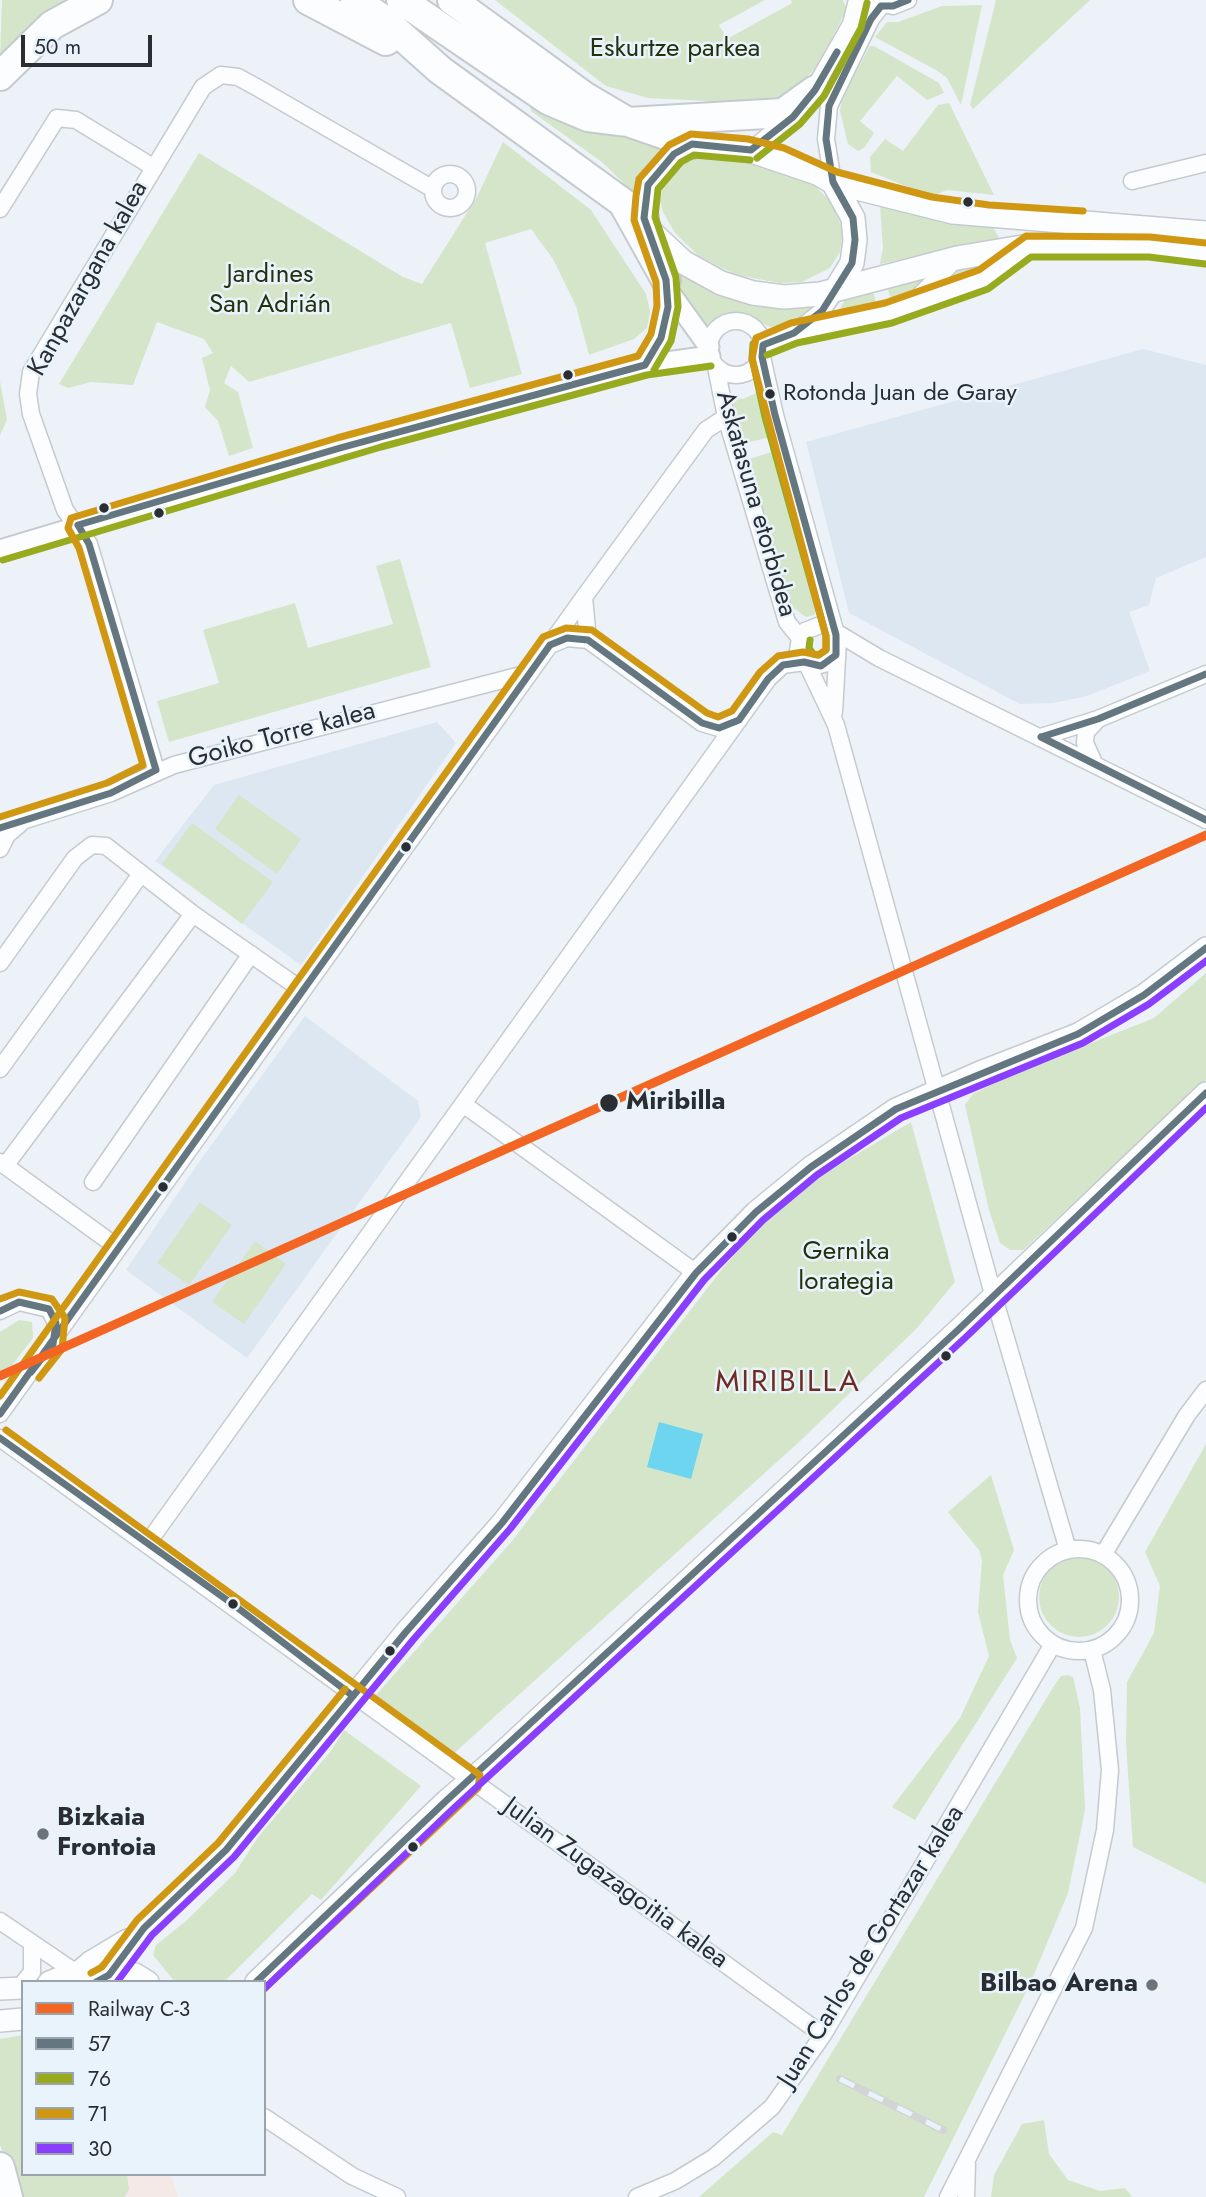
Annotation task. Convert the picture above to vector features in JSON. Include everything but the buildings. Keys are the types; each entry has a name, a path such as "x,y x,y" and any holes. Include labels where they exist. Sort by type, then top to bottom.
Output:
{"highway":[{"path":"0,76 52,25 98,0"},
{"path":"308,0 440,69"},
{"path":"355,0 384,20 440,69 640,219 667,285"},
{"path":"401,0 548,100 588,117 628,122 783,113 815,90"},
{"path":"452,0 584,96 628,122 692,144"}],"main road":[{"path":"1206,233 953,212 833,182 793,163 751,150 692,144 674,154 648,185 640,219 684,262 721,283 753,293 784,297 820,294 957,258 1028,246 1150,247 1206,254"},
{"path":"833,182 853,218 856,240 852,263 837,288"},
{"path":"104,1977 139,1935 226,1850 502,1523 696,1273 756,1212 811,1167 896,1110 936,1090 1078,1034 1144,995 1206,948"},
{"path":"258,1980 958,1330 1206,1093"},
{"path":"54,1980 75,1972 104,1977 135,1974 145,1980"},
{"path":"0,2021 21,2019"}],"street":[{"path":"751,150 793,117 815,90 851,24 857,0"},
{"path":"833,182 826,139 829,106 871,19 874,3 892,6 908,0"},
{"name":"Kanpazargana kalea","path":"156,770 89,544 65,510 31,414 28,394 31,372 203,86 221,75 237,77 258,88 433,189"},
{"path":"0,209 57,118 76,120 152,167"},
{"path":"1132,181 1206,163"},
{"path":"640,219 667,285 724,372 742,374 751,371 762,351 794,333 822,311 837,288"},
{"path":"794,333 842,325 909,306 984,279 1028,246"},
{"path":"909,306 957,258"},
{"path":"645,365 667,322 667,285"},
{"path":"712,357 715,330 730,321 748,323 755,329 762,351"},
{"name":"Askatasuna etorbidea","path":"762,351 775,415 833,630"},
{"path":"0,550 340,447 645,365 712,357"},
{"name":"Askatasuna etorbidea","path":"712,357 726,416 787,622 800,638"},
{"path":"0,1414 584,597 706,430 726,416"},
{"path":"584,597 588,640"},
{"path":"1068,1550 993,1294 836,725 798,651 800,638 815,625 823,624 879,658 1206,820"},
{"path":"833,630 836,654 836,725"},
{"path":"550,645 568,638 588,640 702,723 711,734 713,743 709,760"},
{"path":"147,1544 773,672 783,665 806,663 821,666 836,654 879,658"},
{"name":"Goiko Torre kalea","path":"0,828 111,793 156,770 455,690 529,673"},
{"path":"1041,737 1098,719 1206,674"},
{"path":"1094,763 1085,743 1086,732 1098,719"},
{"path":"702,723 719,728 739,720"},
{"path":"0,849 7,835 22,822"},
{"path":"0,963 75,858 92,845 106,846 193,914 302,990"},
{"path":"0,1069 141,874"},
{"path":"117,1247 3,1164 193,914"},
{"path":"93,1182 251,954"},
{"path":"285,978 290,990 288,1009"},
{"path":"463,1104 696,1273"},
{"path":"0,1311 19,1301 60,1310 83,1301"},
{"path":"49,1309 56,1323 52,1344"},
{"path":"1103,1555 1187,1415 1206,1390"},
{"name":"Julian Zugazagoitia kalea","path":"0,1438 823,2035"},
{"path":"1068,1550 1092,1550 1103,1555 1117,1566 1126,1580 1130,1597 1128,1615 1121,1630 1108,1642 1092,1650 1065,1649 1052,1644 1039,1632 1031,1617 1028,1600 1031,1583 1039,1568 1052,1557 1068,1550"},
{"name":"Juan Carlos de Gortazar kalea","path":"637,2197 675,2182 713,2158 772,2107 823,2035 1052,1644"},
{"path":"948,2197 1084,1928 1090,1906 1105,1830 1110,1770 1102,1690 1092,1650"},
{"path":"0,1921 75,1972 89,1960 126,1938 139,1935"},
{"path":"23,1980 32,1972 32,1943"},
{"path":"266,2118 352,2176 397,2197"},
{"path":"966,2197 967,2158"}],"shaded area":[{"path":"1143,349 1206,365 1206,557 1156,578 1149,605 1129,612 1150,671 1087,696 1053,703 1020,704 849,613 806,442"},
{"path":"437,722 456,743 301,965 155,861 214,785"},
{"path":"305,1016 418,1101 421,1117 247,1358 126,1270 197,1165"},
{"path":"127,2176 172,2176 178,2197 127,2197"}],"green space":[{"path":"2,0 69,0 11,46 0,59"},
{"name":"Eskurtze parkea","path":"495,0 765,0 719,25 727,39 792,3 791,0 843,0 847,9 817,67 785,97 765,104 648,98 606,86"},
{"path":"996,0 1090,0 973,109 970,105"},
{"path":"982,5 961,105 947,78 875,37 887,22 898,22 942,6"},
{"path":"870,46 939,83 944,93 927,100 897,76 860,121 874,133 865,147 858,151 848,144 840,111 842,97"},
{"path":"529,102 621,137 671,146 640,199 603,163 531,111"},
{"path":"949,103 994,195 947,190 937,194 923,193 871,172 870,157 885,139 903,151 938,105"},
{"name":"Jardines San Adrián","path":"503,142 591,210 646,294 650,312 647,328 634,339 589,355 576,306 553,259 531,229 485,243 522,374 470,388 451,323 249,382 231,366 224,383 238,392 253,448 229,456 218,421 205,407 210,390 202,358 213,353 204,339 157,322 133,385 91,382 68,388 59,384 199,153 403,277 422,284 477,197"},
{"path":"691,156 738,156 810,181 831,202 843,230 840,252 830,268 802,282 780,283 737,275 700,257 675,233 660,201 664,180 675,166"},
{"path":"880,206 955,224 992,226 999,238 880,264 883,248"},
{"path":"993,259 983,274 928,292 967,265"},
{"path":"676,268 813,306 806,316 795,322 770,327 749,316 729,315 719,317 706,331 673,275"},
{"path":"930,276 892,304 887,286"},
{"path":"873,290 877,308 835,320 845,299"},
{"path":"0,381 7,420 0,435"},
{"path":"761,391 770,437 742,444 729,397 743,399"},
{"path":"775,451 819,607 814,615 806,617 789,605 746,460"},
{"path":"400,559 431,667 169,742 157,701 219,683 203,630 295,603 308,648 393,624 376,566"},
{"path":"239,795 301,839 277,874 215,829"},
{"path":"192,823 273,882 242,924 162,864"},
{"path":"1206,973 1206,1080 1023,1250 1010,1250 1000,1243 989,1210 965,1105 973,1094 1013,1074 1154,1018"},
{"name":"Gernika lorategia","path":"911,1122 955,1282 917,1328 798,1443 451,1756 376,1695 512,1541 723,1268 785,1197"},
{"path":"200,1202 232,1225 189,1285 157,1263"},
{"path":"255,1241 286,1264 244,1324 212,1302"},
{"path":"19,1320 32,1322 33,1338 0,1381 0,1332"},
{"path":"1206,1444 1206,1884 1133,1847 1126,1743 1127,1682 1154,1633 1160,1586 1145,1552"},
{"path":"991,1475 1014,1550 1003,1575 1010,1640 1017,1658 915,1820 892,1807 960,1718 989,1656 978,1612 982,1560 979,1550 948,1512"},
{"path":"1071,1557 1087,1557 1108,1568 1119,1589 1119,1605 1108,1626 1087,1637 1071,1637 1057,1631 1045,1619 1039,1605 1039,1589 1045,1575 1057,1563"},
{"path":"1061,1676 1073,1677 1080,1708 1085,1810 1068,1893 1030,1984 924,2197 699,2197 773,2132 782,2135 1054,1686"},
{"path":"344,1730 421,1786 321,1900 312,1894 226,1980 173,1980 153,1955 156,1945 186,1921 235,1873 258,1837 331,1751"},
{"path":"21,2035 21,2176 127,2176 129,2189 125,2197 19,2197 0,2145 0,2039"},
{"path":"1044,2120 1049,2154 1068,2180 1100,2191 1125,2188 1132,2197 991,2197 994,2175 1022,2124"}],"water":[{"path":"659,1422 703,1434 691,1479 647,1467"}],"railway":[{"path":"840,2079 943,2130"}],"rail line":[{"name":"C-3","path":"0,1376 1206,835"}],"transit line":[{"name":"57","path":"0,1414 550,645 567,638 588,640 702,723 719,728 739,720 768,679 783,665 804,662 821,666 836,655 836,635 775,415 762,357 763,345 794,333 822,311 852,263 855,240 853,218 833,182 826,139 829,106 871,19 881,6 893,6 908,0"},
{"name":"76","path":"757,158 800,124 824,96 861,28 867,3"},
{"name":"57","path":"0,828 111,793 156,770 89,544 78,525 340,448 645,365 661,338 668,307 666,280 644,218 648,185 674,154 692,144 751,150 793,117 815,90 837,52"},
{"name":"71","path":"0,817 107,783 143,765 79,548 68,528 71,518 337,438 638,356 651,334 657,306 656,282 634,220 636,196 639,179 669,145 691,134 748,139 784,148 837,172 932,197 989,205 1083,211"},
{"name":"76","path":"654,370 671,341 678,307 676,277 655,217 658,189 681,162 694,155 750,160"},
{"name":"71","path":"0,1396 543,637 566,628 592,630 707,713 718,717 732,711 760,672 778,656 803,652 819,655 826,650 826,636 752,359 756,338 791,323 885,303 979,270 1026,236 1150,237 1206,243"},
{"name":"76","path":"767,355 797,343 892,323 988,289 1031,257 1149,257 1205,264"},
{"name":"76","path":"753,344 752,358 765,417 826,636 826,650 818,655 813,654 809,648 810,640"},
{"name":"76","path":"3,560 381,447 647,375 711,366"},
{"name":"57","path":"1041,737 1098,719 1206,674"},
{"name":"57","path":"1041,737 1206,820"},
{"name":"57","path":"100,1980 109,1975 144,1928 226,1850 405,1633 502,1523 696,1273 756,1212 811,1167 896,1109 1078,1034 1144,995 1206,948"},
{"name":"30","path":"118,1980 152,1935 234,1857 413,1640 510,1529 704,1280 763,1220 817,1175 901,1118 1083,1043 1149,1004 1206,961"},
{"name":"57","path":"258,1980 447,1800 958,1330 1206,1093"},
{"name":"30","path":"266,1987 454,1808 965,1338 1206,1108"},
{"name":"71","path":"0,1299 19,1292 52,1299 65,1318 62,1349 39,1378"},
{"name":"57","path":"0,1311 19,1302 49,1309 56,1323 53,1344 31,1372"},
{"name":"71","path":"6,1430 480,1775 478,1788 266,1987"},
{"name":"57","path":"0,1438 234,1605 353,1696"},
{"name":"71","path":"91,1973 102,1967 137,1920 218,1843 345,1689"}],"place":[{"name":"Rotonda Juan de Garay","path":"770,394"},
{"name":"Miribilla","path":"609,1103"},
{"name":"Bizkaia Frontoia","path":"43,1834"},
{"name":"Bilbao Arena","path":"1152,1985"}],"district":[{"name":"MIRIBILLA","path":"788,1384"}]}
